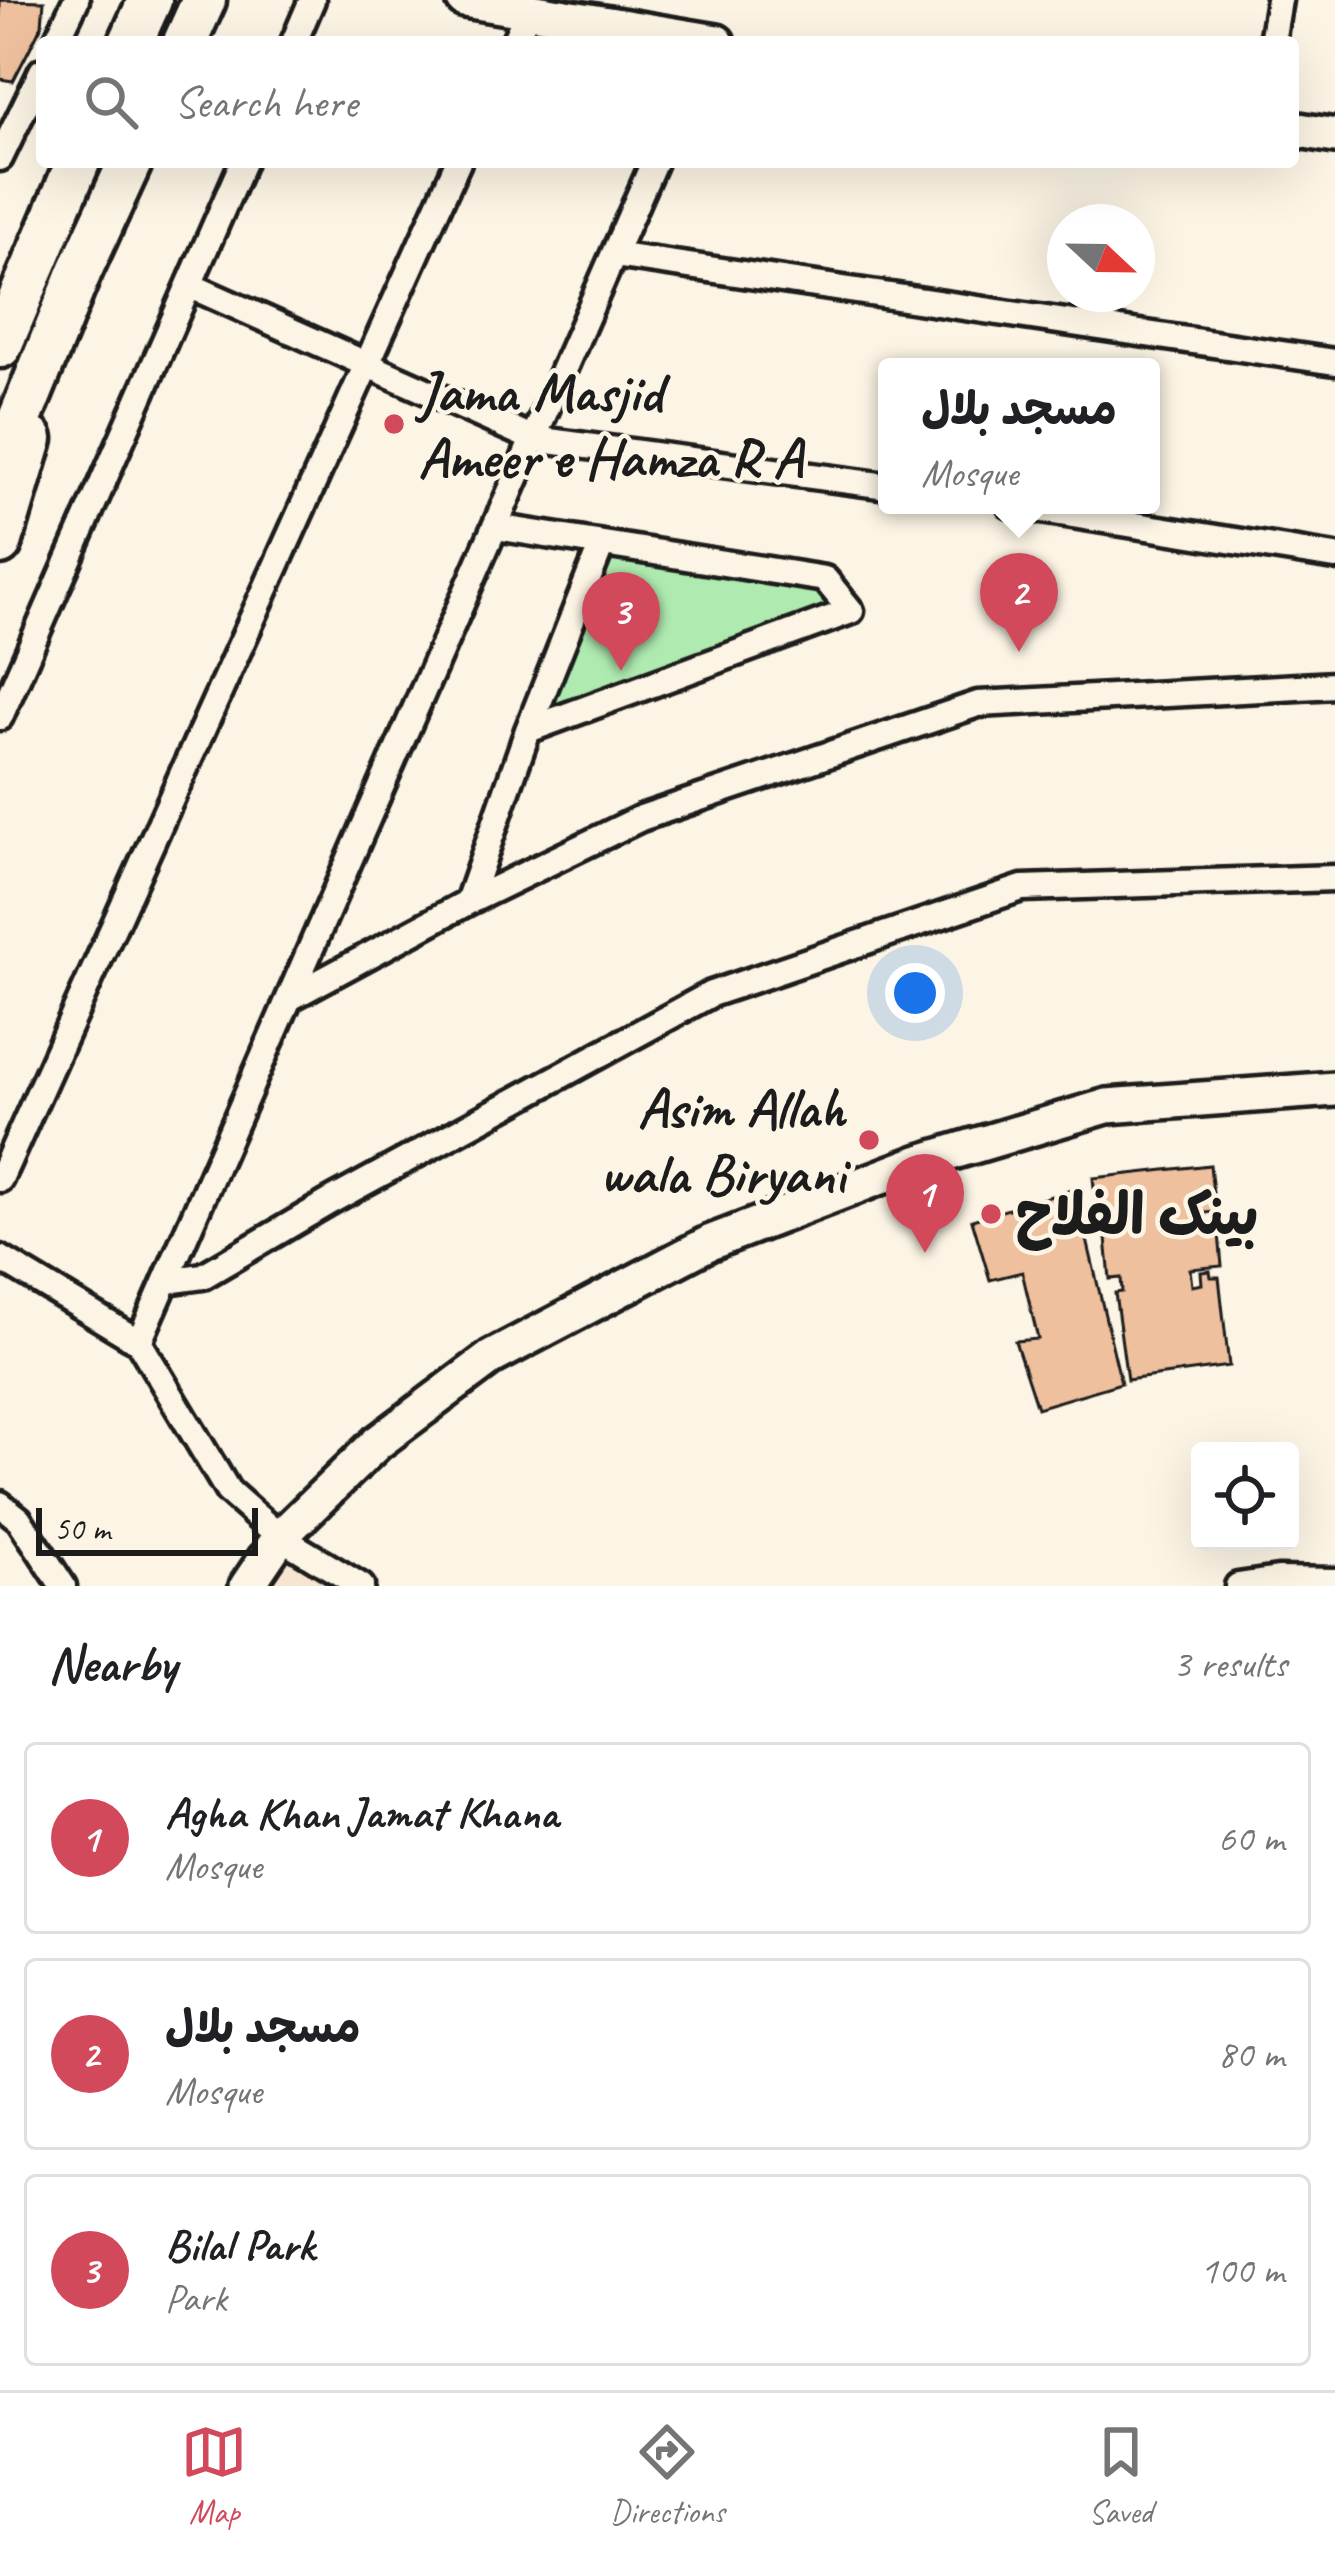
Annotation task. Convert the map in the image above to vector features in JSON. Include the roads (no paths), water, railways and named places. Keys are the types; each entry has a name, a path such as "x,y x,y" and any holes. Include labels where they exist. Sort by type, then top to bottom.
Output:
{"highway":[{"path":"134,36 150,0"},
{"path":"187,36 204,0"},
{"path":"0,346 75,168"},
{"path":"0,468 127,168"},
{"path":"0,319 34,262"},
{"path":"0,543 80,271"}],"street":[{"path":"59,36 76,0"},
{"path":"297,36 312,0"},
{"path":"464,0 678,36"},
{"path":"1273,36 1279,0"},
{"path":"517,36 529,10"},
{"path":"0,158 36,83"},
{"path":"1299,130 1335,136"},
{"path":"0,717 240,168"},
{"path":"0,1179 455,168"},
{"path":"140,1342 651,168"},
{"path":"614,255 1335,362"},
{"path":"190,286 534,439 878,485"},
{"path":"1067,514 1335,556"},
{"path":"496,527 825,579 851,611 528,730"},
{"path":"468,902 528,730 602,544"},
{"path":"290,998 468,902 641,818 979,704 1335,685"},
{"path":"166,1281 203,1276 350,1191 733,986 1022,888 1335,878"},
{"path":"247,1586 280,1537 377,1443 492,1357 709,1243 920,1162 1107,1106 1335,1089"},
{"path":"0,1258 140,1342 228,1491 280,1537 361,1586"},
{"path":"0,1504 19,1519 63,1586"},
{"path":"1238,1586 1278,1580 1335,1581"}],"place":[{"name":"Jama Masjid Ameer e Hamza R A","path":"394,424"},
{"name":"مسجد بلال","path":"1019,652"},
{"name":"Bilal Park","path":"621,671"},
{"name":"Asim Allah wala Biryani","path":"869,1140"},
{"name":"بینک الفلاح","path":"991,1214"},
{"name":"Agha Khan Jamat Khana","path":"925,1253"}]}
